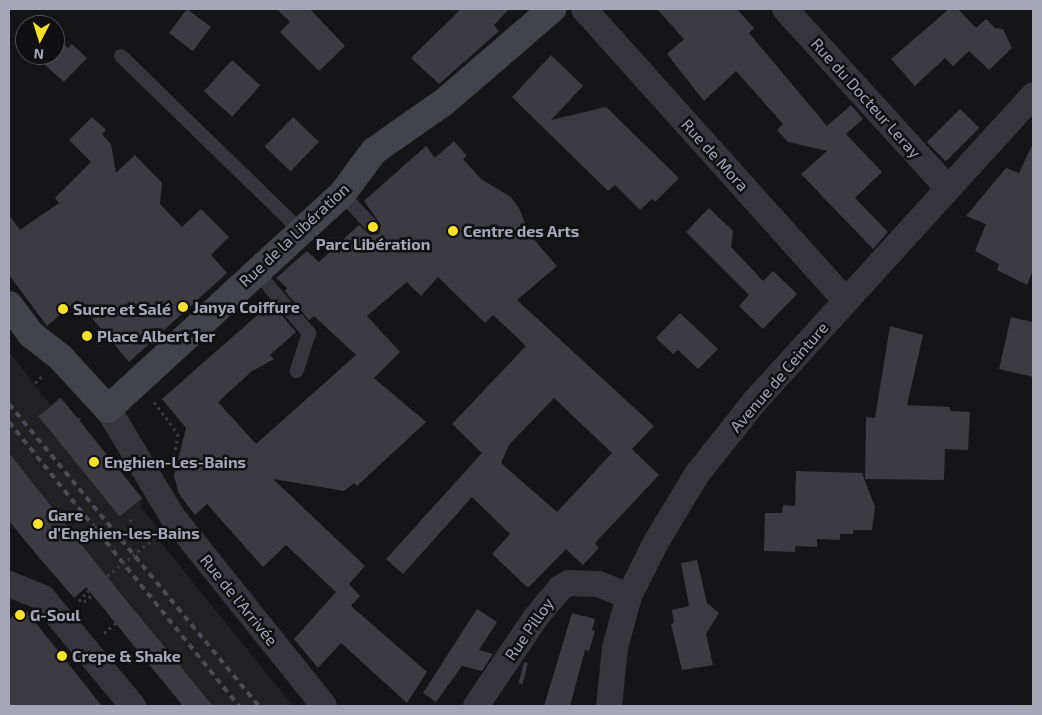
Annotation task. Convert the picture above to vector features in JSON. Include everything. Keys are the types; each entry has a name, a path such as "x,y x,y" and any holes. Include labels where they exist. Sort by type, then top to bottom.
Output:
{"main road":[{"name":"Rue de la Libération","path":"108,409 342,194 374,151 444,102 552,9"},
{"name":"Rue de l'Arrivée","path":"9,305 32,335 61,358 108,409"}],"street":[{"name":"Rue de Mora","path":"584,9 846,301"},
{"name":"Rue du Docteur Leray","path":"785,9 948,188"},
{"name":"Avenue de Ceinture","path":"609,706 614,648 629,596 656,542 697,474 755,401 1033,95"},
{"name":"Rue de l'Arrivée","path":"108,409 172,516 324,706"},
{"name":"Rue Pilloy","path":"476,706 550,597 569,583 598,584 629,596"},
{"path":"10,585 44,598 133,706"}],"lane":[{"path":"121,56 301,231"},
{"path":"342,194 373,227"},
{"path":"256,271 309,333 297,370"}],"path":[{"path":"151,398 178,434 169,476"},
{"path":"64,433 79,420 80,408"},
{"path":"46,411 93,468"},
{"path":"52,523 94,575"},
{"path":"70,526 75,532"},
{"path":"88,592 152,539"},
{"path":"101,582 113,596 104,603"},
{"path":"89,585 189,706"},
{"path":"84,602 95,592"},
{"path":"137,613 134,616 196,691 184,700"}],"shaded area":[{"path":"9,351 50,405 60,397 142,498 141,507 164,536 159,540 293,706 213,706 116,587 93,582 74,598 9,521"}],"building":[{"path":"187,9 211,27 193,51 169,33"},
{"path":"277,9 310,9 345,46 319,71 280,32 290,22"},
{"path":"461,9 509,9 494,25 499,31 439,84 411,58"},
{"path":"657,9 737,9 754,28 749,33 827,126 851,105 863,119 846,134 882,172 855,198 888,232 873,249 801,174 827,151 788,142 777,130 783,124 736,71 704,101 667,54 684,39"},
{"path":"949,9 958,9 976,28 986,19 995,28 1003,29 1012,48 989,70 969,51 953,66 945,58 915,86 891,59"},
{"path":"72,44 87,58 64,82 45,65 65,65 65,45 68,48"},
{"path":"551,55 583,86 551,120 606,107 679,178 655,202 652,199 640,210 615,185 608,191 512,97"},
{"path":"232,60 260,85 232,117 204,91"},
{"path":"960,109 979,128 946,161 927,142"},
{"path":"92,117 106,130 102,134 111,144 116,173 135,155 162,183 160,204 182,227 201,209 229,237 211,255 227,273 129,362 77,300 47,326 9,275 9,215 20,230 59,203 55,198 91,162 69,140"},
{"path":"293,117 319,142 290,172 265,146"},
{"path":"454,141 467,156 463,159 481,179 511,197 520,210 529,234 557,266 517,300 654,426 632,449 659,475 595,543 599,548 583,565 566,549 528,588 492,554 510,534 472,497 403,574 386,559 482,453 452,424 526,346 493,315 485,323 438,277 421,296 407,282 367,316 400,352 374,378 426,422 357,486 354,483 344,491 273,479 365,566 349,584 360,596 351,606 427,672 407,703 341,643 318,668 294,639 336,592 286,545 263,567 207,504 195,515 179,494 174,476 186,428 162,399 271,303 296,332 270,355 274,359 252,371 218,402 256,444 356,355 314,316 309,320 285,291 287,288 276,278 307,251 319,262 359,225 370,235 379,234 381,225 364,201 426,146 435,158","holes":["554,398 612,453 557,512 501,463 509,445"]},
{"path":"1033,143 1033,270 1027,285 997,270 999,264 975,251 986,224 966,216 1006,168 1019,173"},
{"path":"709,208 733,231 731,247 763,281 773,271 797,294 763,329 739,306 749,295 686,232"},
{"path":"680,313 718,349 698,369 678,350 673,354 656,338"},
{"path":"1011,317 1033,322 1033,377 999,369"},
{"path":"890,326 923,335 907,405 950,407 950,411 970,412 968,450 945,449 944,480 865,479 866,417 875,418"},
{"name":"Enghien-Les-Bains","path":"61,398 142,498 120,517 38,416"},
{"path":"9,453 213,706 183,706 86,587 74,598 9,521"},
{"path":"796,471 862,473 875,507 872,530 853,530 853,534 840,534 840,540 817,539 817,547 795,546 795,552 764,551 765,513 782,513 783,505 795,506"},
{"path":"697,560 707,603 719,613 706,634 713,665 682,670 671,624 674,623 672,610 689,606 681,563"},
{"path":"477,609 497,622 479,650 493,654 482,671 462,666 436,702 423,693"},
{"path":"18,611 27,612 102,706 9,706 9,620"},
{"path":"572,613 595,619 592,630 595,631 589,651 585,650 570,706 544,706"},
{"path":"524,662 528,663 523,684 519,683"}],"railway":[{"path":"9,404 259,706"},
{"path":"9,422 239,706"}],"place":[{"name":"Parc Libération","path":"373,227"},
{"name":"Centre des Arts","path":"453,231"},
{"name":"Janya Coiffure","path":"183,307"},
{"name":"Sucre et Salé","path":"63,309"},
{"name":"Place Albert 1er","path":"87,336"},
{"name":"Enghien-Les-Bains","path":"94,462"},
{"name":"Gare d'Enghien-les-Bains","path":"38,524"},
{"name":"G-Soul","path":"20,615"},
{"name":"Crepe & Shake","path":"62,656"}]}
